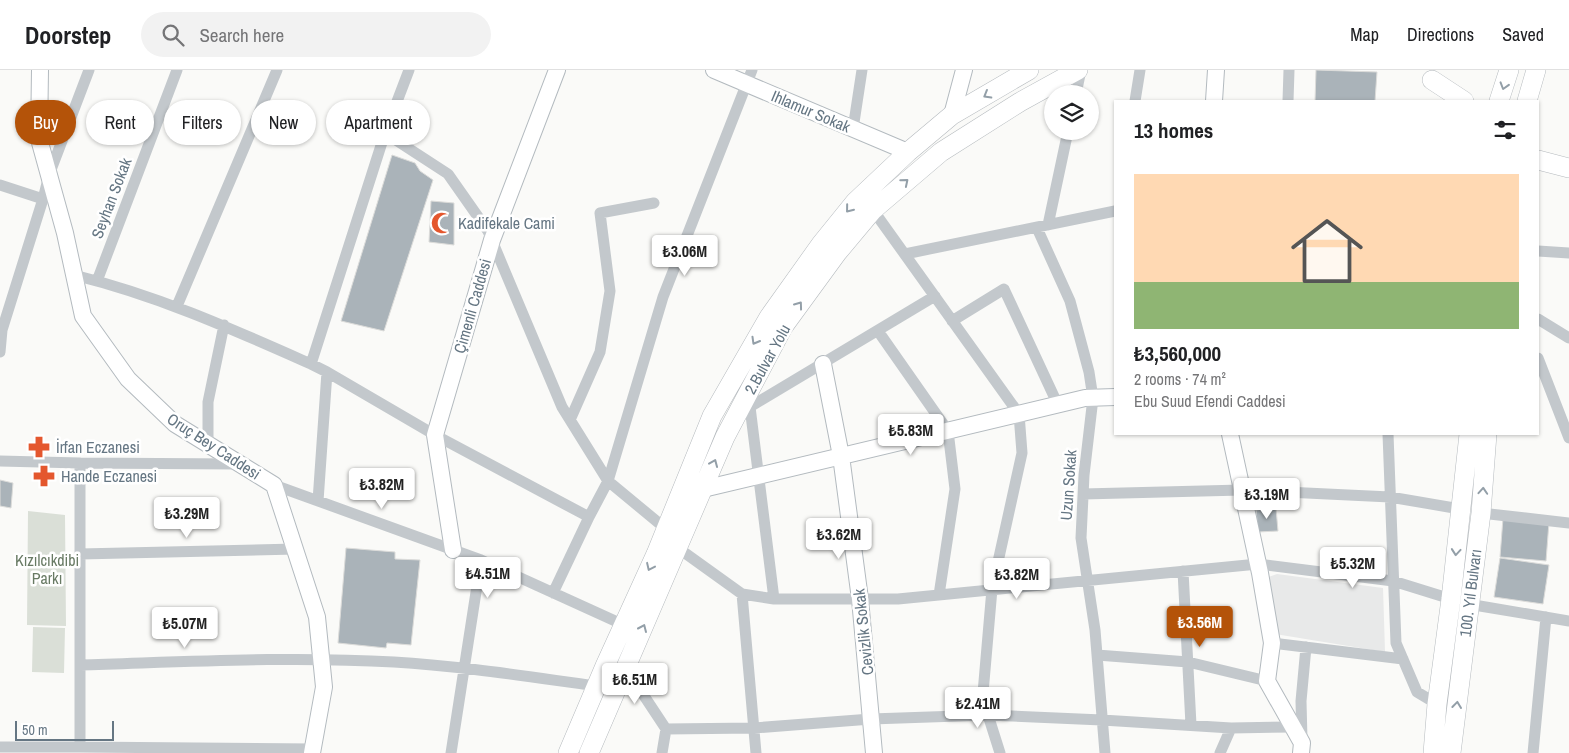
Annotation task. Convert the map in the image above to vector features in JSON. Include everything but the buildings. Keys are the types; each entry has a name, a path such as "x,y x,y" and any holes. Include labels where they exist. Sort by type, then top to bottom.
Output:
{"main road":[{"name":"2.Bulvar Yolu","path":"568,753 666,529 712,416 769,317 821,244 855,202 908,152 952,115 1029,70"},
{"name":"2.Bulvar Yolu","path":"589,753 703,489 783,327 837,253 873,210 941,152 1020,102 1080,70"},
{"path":"1499,100 1508,70"},
{"path":"1528,100 1536,70"},
{"path":"1429,75 1439,100"},
{"path":"1429,75 1463,100"},
{"path":"1539,160 1569,168"},
{"name":"100. Yıl Bulvarı","path":"1451,753 1460,602 1460,509 1468,435"},
{"name":"100. Yıl Bulvarı","path":"1433,753 1437,704 1481,513 1487,435"}],"street":[{"name":"Oruç Bey Caddesi","path":"40,70 39,139 65,233 83,316 128,379 175,424 274,485 317,617 324,687 312,751"},
{"path":"0,352 2,330 44,199 49,175 89,70"},
{"name":"Seyhan Sokak","path":"97,281 178,70"},
{"path":"177,306 277,70"},
{"path":"397,100 408,70"},
{"name":"Çimenli Caddesi","path":"453,550 435,435 492,240 557,70"},
{"name":"Ihlamur Sokak","path":"714,70 749,77 853,129 908,152"},
{"path":"853,129 862,70"},
{"path":"952,115 964,70"},
{"path":"1078,85 1080,70"},
{"path":"1135,100 1140,70"},
{"path":"1214,100 1216,70"},
{"path":"1288,100 1289,70"},
{"path":"553,593 608,480 663,297 749,77"},
{"path":"1043,226 1066,140"},
{"path":"311,364 381,145"},
{"path":"403,145 448,174 488,232 562,406 608,480 666,529 678,548 742,594 774,599 898,599 1258,564 1394,581 1460,602 1569,621"},
{"path":"0,185 44,199"},
{"path":"570,420 600,352 610,291 600,213 654,203"},
{"path":"873,210 1019,414 1022,453 992,589 983,693 1000,753"},
{"path":"905,254 1114,212"},
{"name":"Uzun Sokak","path":"1043,226 1070,301 1089,372 1093,398 1083,494 1081,538 1097,655 1105,753"},
{"path":"1539,251 1569,253"},
{"path":"74,275 177,306 311,364 435,435 589,517"},
{"path":"952,320 1004,289 1058,405"},
{"path":"774,599 758,476 743,411 935,296"},
{"path":"1539,320 1569,338"},
{"path":"208,444 208,402 224,325"},
{"path":"878,331 948,431 955,490 939,595"},
{"path":"1539,361 1569,438"},
{"name":"Cevizlik Sokak","path":"823,364 841,456 860,599 874,753"},
{"path":"318,501 327,372"},
{"path":"703,489 1058,405 1093,398 1114,397"},
{"path":"1230,435 1258,564 1272,643 1267,681 1303,750"},
{"path":"1388,435 1396,643 1417,692 1437,704"},
{"path":"0,461 240,464"},
{"path":"80,463 80,747"},
{"path":"274,485 480,560 624,625"},
{"path":"1083,494 1242,490 1390,497 1460,509"},
{"path":"1481,513 1569,523"},
{"path":"80,554 296,549"},
{"path":"451,753 480,560"},
{"path":"1183,571 1190,725"},
{"path":"742,594 756,753"},
{"path":"1533,753 1546,617"},
{"path":"1272,643 1403,659"},
{"path":"1303,750 1301,700 1306,647"},
{"path":"1097,655 1188,662 1267,681"},
{"path":"80,665 284,660 394,662 597,686"},
{"path":"625,667 666,729 662,753"},
{"path":"666,729 754,728 871,719 988,715 1230,728 1292,727"},
{"path":"1220,753 1230,728"},
{"path":"0,747 312,751"}],"shaded area":[{"path":"1277,574 1383,588 1385,652 1275,634 1266,578"}],"green space":[{"name":"Kızılcıkdibi Parkı","path":"28,511 65,515 66,626 27,625"},
{"path":"33,627 65,628 64,673 32,672"}],"place":[{"name":"Kadifekale Cami","path":"442,223"},
{"name":"İrfan Eczanesi","path":"39,447"},
{"name":"Hande Eczanesi","path":"44,476"}]}
